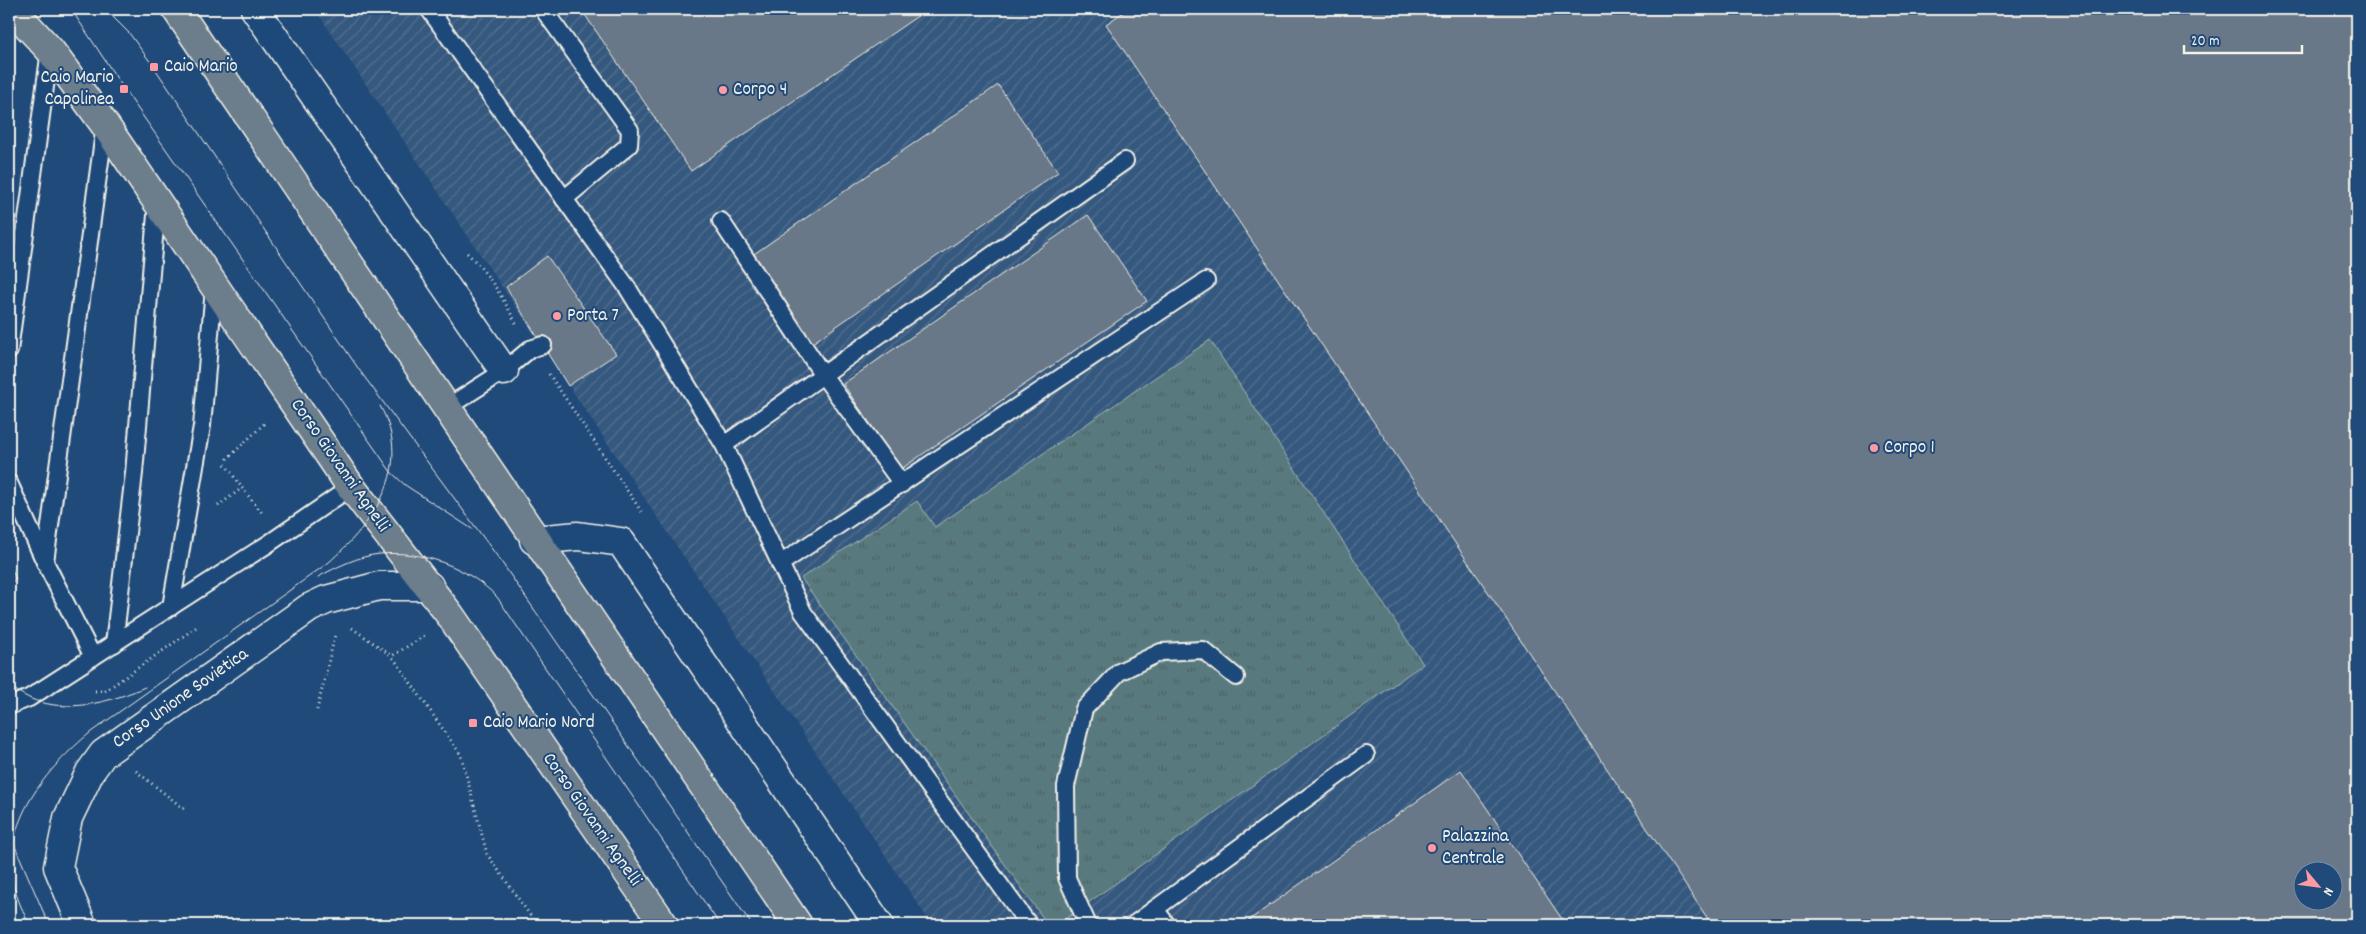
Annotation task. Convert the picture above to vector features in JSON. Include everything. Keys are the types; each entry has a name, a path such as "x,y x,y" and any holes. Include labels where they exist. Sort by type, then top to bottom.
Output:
{"main road":[{"name":"Corso Giovanni Agnelli","path":"12,9 50,50 105,125 351,487 429,586 664,925"},
{"path":"176,9 534,540 798,925"}],"street":[{"path":"256,9 504,371"},
{"path":"534,540 578,536 621,542 879,925"},
{"name":"Corso Unione Sovietica","path":"82,925 58,867 68,818 90,772 103,754 309,608 326,600 379,586 429,586"}],"lane":[{"path":"429,9 627,287 724,445 803,612 1029,925"},
{"path":"543,9 630,130 629,145 564,199"},
{"path":"9,351 50,50"},
{"path":"45,562 105,125"},
{"path":"724,445 1125,161"},
{"path":"114,644 134,473 157,203"},
{"path":"721,222 824,375 902,484"},
{"path":"780,564 1206,281"},
{"path":"171,607 202,426 214,288"},
{"path":"446,408 504,371 536,347"},
{"path":"9,482 45,562 93,657"},
{"path":"9,706 29,698 114,644 351,487"},
{"path":"1088,925 1067,878 1066,786 1084,709 1120,672 1161,652 1202,650 1236,677"},
{"path":"1133,925 1366,755"},
{"path":"1155,909 1166,925"}],"path":[{"path":"466,252 482,267 500,293 536,347 561,390 645,517"},
{"path":"224,462 272,416"},
{"path":"213,510 242,488 268,521"},
{"path":"347,625 392,656 461,755 487,854 537,925"},
{"path":"317,710 337,629"},
{"path":"392,656 424,636"},
{"path":"132,767 184,809"}],"shaded area":[{"path":"315,9 2357,9 2357,925 932,925"}],"green space":[{"path":"1210,340 1423,664 1057,925 1048,925 801,578 917,501 935,527"}],"building":[{"name":"Corpo 4","path":"581,9 928,9 691,171"},
{"name":"Corpo 1","path":"1128,9 2357,9 2357,925 1712,925 1106,24"},
{"path":"998,85 1058,172 811,344 751,256"},
{"path":"1088,215 1147,301 901,469 843,384"},
{"name":"Porta 7","path":"547,256 616,354 568,386 506,287"},
{"path":"9,561 16,580 9,583"},
{"name":"Palazzina Centrale","path":"1461,770 1566,925 1242,925"}],"tram line":[{"path":"71,9 124,89 391,472 405,485 472,529"},
{"path":"105,9 129,33 154,67 360,371 500,560 752,925"},
{"path":"29,925 15,891 11,863 14,840 21,819 31,799 58,762 91,732 328,563 345,547 373,512 384,493 391,472 393,451 390,429 380,406"},
{"path":"318,577 364,557 396,553 428,558 443,563 458,569 485,586 497,597 720,925"},
{"path":"9,686 36,701 66,706 107,701 145,687"},
{"path":"14,844 49,925"}],"place":[{"name":"Caio Mario","path":"154,67"},
{"name":"Caio Mario Capolinea","path":"124,89"},
{"name":"Corpo 4","path":"723,90"},
{"name":"Porta 7","path":"557,316"},
{"name":"Corpo 1","path":"1874,448"},
{"name":"Caio Mario Nord","path":"473,723"},
{"name":"Palazzina Centrale","path":"1432,848"}]}
